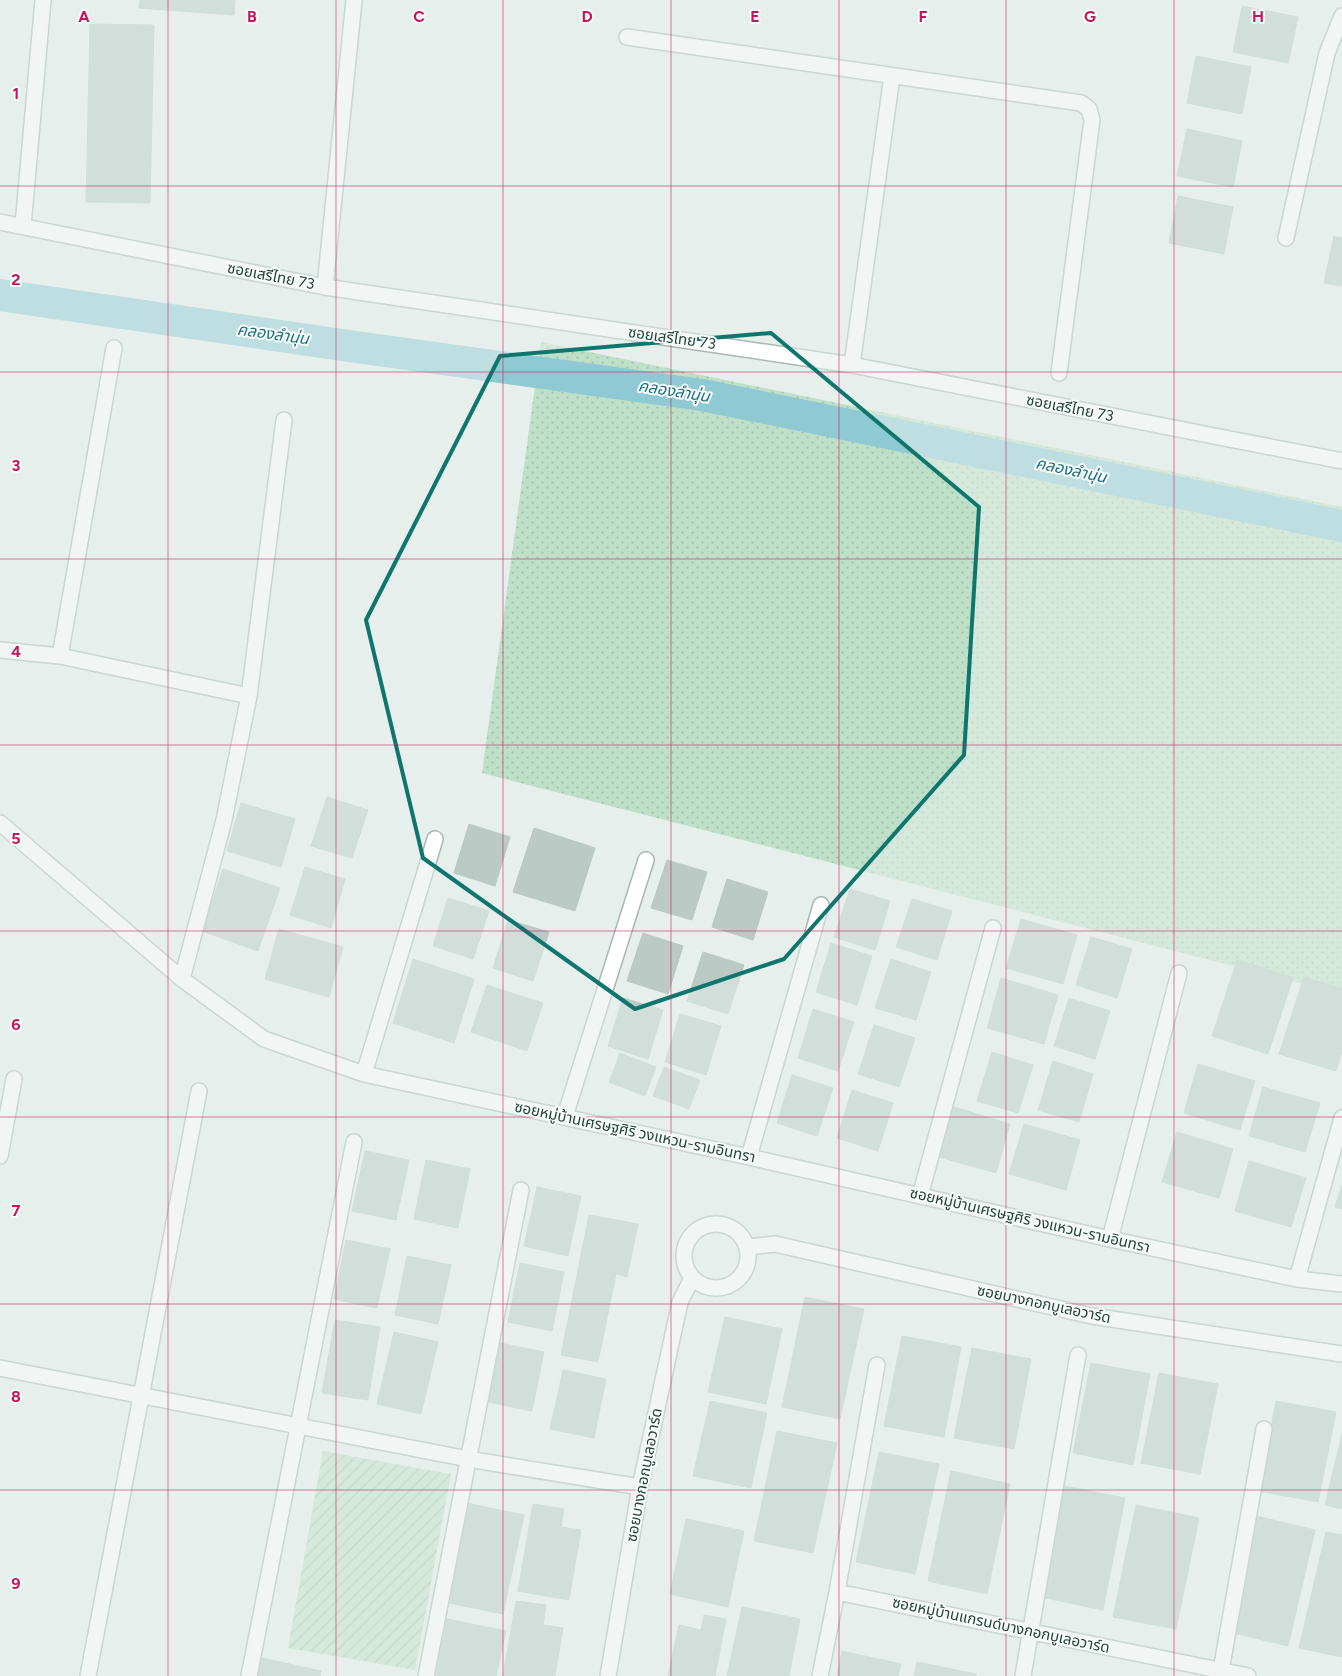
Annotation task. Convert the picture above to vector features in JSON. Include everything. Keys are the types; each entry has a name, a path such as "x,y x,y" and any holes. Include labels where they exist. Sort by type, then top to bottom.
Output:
{"street":[{"path":"23,226 43,0"},
{"path":"325,287 354,0"},
{"path":"1286,238 1327,53 1342,16"},
{"path":"627,38 1081,103 1089,109 1092,120 1059,373"},
{"path":"852,365 892,76"},
{"name":"ซอยเสรีไทย 73","path":"0,222 325,287 852,365 1342,461"},
{"path":"60,656 114,348"},
{"path":"182,979 224,820 249,696 284,420"},
{"path":"0,650 60,656 249,696"},
{"name":"ซอยหมู่บ้านเศรษฐศิริ วงแหวน-รามอินทรา","path":"0,823 182,979 264,1039 364,1074 565,1116 1110,1239 1297,1278 1342,1284"},
{"path":"364,1074 435,839"},
{"path":"565,1116 646,860"},
{"path":"749,1157 821,905"},
{"path":"920,1196 993,928"},
{"path":"1110,1239 1179,973"},
{"path":"0,1156 14,1079"},
{"path":"88,1676 199,1091"},
{"path":"1297,1278 1342,1118"},
{"path":"250,1676 354,1142"},
{"path":"426,1676 521,1190"},
{"path":"715,1223 726,1224 743,1237 748,1247 748,1258 746,1268 740,1278 732,1284 721,1288 710,1288 692,1278 685,1263 684,1248 688,1238 700,1228 715,1223"},
{"name":"ซอยบางกอกบูเลอวาร์ด","path":"748,1247 775,1244 1092,1316 1342,1354"},
{"name":"ซอยบางกอกบูเลอวาร์ด","path":"608,1676 640,1487 680,1302 692,1278"},
{"path":"1022,1676 1078,1355"},
{"path":"820,1676 837,1592 877,1365"},
{"path":"0,1368 468,1459 640,1487"},
{"path":"1221,1673 1264,1429"},
{"name":"ซอยหมู่บ้านแกรนด์บางกอกบูเลอวาร์ด","path":"837,1592 1030,1631 1221,1673 1248,1676"}],"highlighted area":[{"path":"771,333 979,507 964,755 784,959 635,1009 423,858 366,620 500,356"}],"green space":[{"path":"541,342 1342,507 1342,994 482,773"},
{"path":"323,1451 451,1474 415,1670 288,1648"}],"building":[{"path":"140,0 235,0 234,15 139,8"},
{"path":"1242,6 1298,17 1288,63 1233,52"},
{"path":"90,24 154,25 150,203 86,202"},
{"path":"1196,56 1251,67 1242,114 1187,103"},
{"path":"1187,129 1242,141 1233,187 1177,176"},
{"path":"1178,196 1233,207 1224,254 1169,243"},
{"path":"1334,236 1342,238 1342,286 1324,283"},
{"path":"327,797 368,810 352,858 311,846"},
{"path":"241,803 295,819 281,867 227,851"},
{"path":"469,824 510,837 495,886 454,873"},
{"path":"534,828 595,848 575,911 513,892"},
{"path":"667,860 707,872 692,920 651,908"},
{"path":"305,867 345,879 331,928 290,915"},
{"path":"223,869 280,888 258,951 202,931"},
{"path":"727,879 768,892 753,940 712,927"},
{"path":"850,889 890,901 875,950 834,937"},
{"path":"448,898 489,911 473,959 433,946"},
{"path":"912,899 952,911 937,960 896,947"},
{"path":"1021,919 1077,935 1063,984 1006,968"},
{"path":"508,920 549,932 533,981 493,968"},
{"path":"279,929 343,947 329,997 265,979"},
{"path":"643,933 683,946 668,994 627,981"},
{"path":"1091,937 1132,949 1117,998 1076,985"},
{"path":"831,943 872,956 857,1005 816,992"},
{"path":"703,952 744,965 728,1014 687,1001"},
{"path":"413,959 474,979 454,1043 393,1023"},
{"path":"891,959 931,972 916,1020 875,1008"},
{"path":"1237,960 1293,978 1268,1054 1212,1036"},
{"path":"1304,977 1342,989 1342,1051 1336,1071 1279,1054"},
{"path":"1001,978 1058,995 1044,1044 987,1028"},
{"path":"487,985 543,1003 527,1051 471,1032"},
{"path":"623,998 663,1010 648,1059 608,1046"},
{"path":"1069,998 1110,1011 1095,1059 1054,1046"},
{"path":"813,1009 854,1022 838,1071 798,1058"},
{"path":"680,1014 721,1026 706,1075 665,1062"},
{"path":"874,1025 915,1038 899,1087 858,1074"},
{"path":"992,1052 1033,1065 1018,1113 977,1101"},
{"path":"620,1053 656,1067 645,1096 609,1082"},
{"path":"1053,1061 1093,1074 1079,1122 1038,1110"},
{"path":"1198,1064 1255,1081 1240,1130 1184,1113"},
{"path":"664,1067 700,1080 689,1109 653,1096"},
{"path":"792,1075 833,1088 817,1136 777,1123"},
{"path":"1263,1087 1320,1103 1305,1152 1249,1136"},
{"path":"852,1090 893,1103 878,1151 837,1138"},
{"path":"954,1107 1010,1124 996,1173 939,1157"},
{"path":"1024,1124 1080,1140 1066,1190 1009,1174"},
{"path":"1177,1132 1233,1149 1219,1198 1162,1182"},
{"path":"365,1151 409,1160 396,1220 352,1211"},
{"path":"426,1160 470,1169 458,1228 414,1219"},
{"path":"1249,1161 1306,1178 1291,1227 1235,1211"},
{"path":"1342,1185 1342,1209 1335,1207"},
{"path":"537,1187 581,1196 568,1256 524,1246"},
{"path":"589,1215 638,1224 627,1277 616,1274 598,1362 561,1355"},
{"path":"346,1240 390,1249 377,1308 334,1299"},
{"path":"407,1256 451,1265 438,1324 395,1315"},
{"path":"520,1263 564,1272 552,1331 508,1322"},
{"path":"805,1297 864,1309 840,1419 782,1407"},
{"path":"725,1317 782,1329 766,1404 708,1392"},
{"path":"335,1320 380,1327 368,1400 322,1393"},
{"path":"394,1332 438,1342 421,1414 377,1404"},
{"path":"902,1336 961,1347 944,1437 884,1426"},
{"path":"500,1343 544,1352 532,1411 488,1402"},
{"path":"972,1348 1031,1359 1014,1449 954,1438"},
{"path":"1091,1363 1150,1374 1133,1465 1073,1453"},
{"path":"563,1370 606,1379 594,1438 550,1429"},
{"path":"1159,1373 1218,1384 1200,1474 1141,1463"},
{"path":"710,1401 767,1413 751,1488 693,1476"},
{"path":"1276,1401 1336,1412 1318,1502 1259,1491"},
{"path":"777,1431 837,1443 813,1553 754,1541"},
{"path":"1342,1434 1342,1509 1325,1505"},
{"path":"879,1452 939,1464 915,1574 856,1562"},
{"path":"951,1471 1010,1484 987,1594 928,1581"},
{"path":"1064,1486 1125,1498 1103,1610 1041,1597"},
{"path":"466,1503 524,1515 503,1614 444,1602"},
{"path":"533,1504 564,1509 561,1527 581,1530 569,1600 518,1591"},
{"path":"1136,1505 1199,1518 1176,1629 1113,1617"},
{"path":"1256,1516 1315,1530 1288,1646 1229,1632"},
{"path":"686,1519 744,1531 728,1607 670,1594"},
{"path":"1326,1532 1342,1535 1342,1657 1299,1648"},
{"path":"516,1601 546,1605 543,1625 563,1628 555,1676 503,1676"},
{"path":"742,1607 800,1619 789,1676 727,1676"},
{"path":"704,1615 726,1619 715,1676 668,1676 679,1625 701,1630"},
{"path":"447,1619 506,1631 496,1676 435,1676"},
{"path":"842,1651 901,1664 898,1676 837,1676"},
{"path":"262,1658 321,1671 320,1676 258,1676"},
{"path":"917,1662 976,1674 976,1676 914,1676"}],"waterway":[{"name":"คลองลำนุ่น","path":"0,295 702,395 1342,526"}]}
